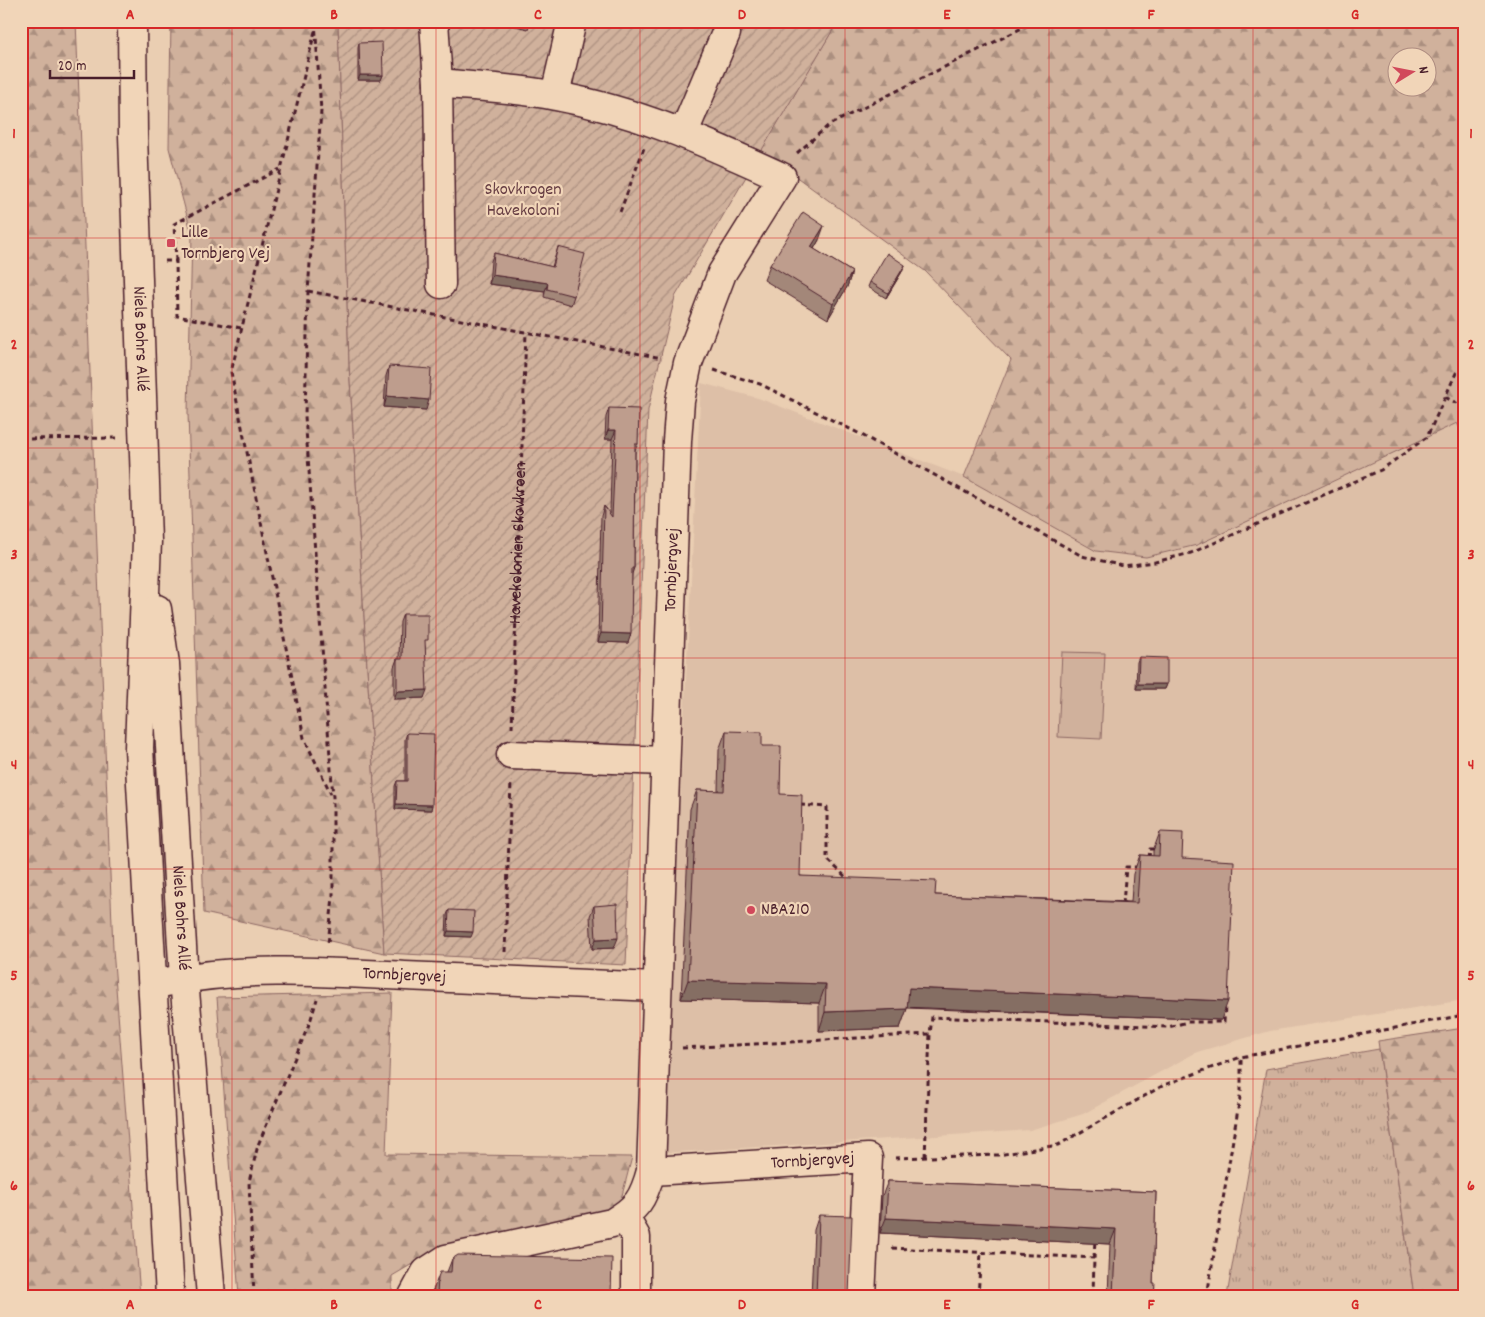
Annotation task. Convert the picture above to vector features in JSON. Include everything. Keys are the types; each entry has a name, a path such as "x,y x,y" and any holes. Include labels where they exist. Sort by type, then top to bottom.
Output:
{"street":[{"name":"Niels Bohrs Allé","path":"117,21 132,135"},
{"name":"Niels Bohrs Allé","path":"132,21 132,135 148,541 139,748 170,1296"},
{"path":"434,21 438,82 441,284"},
{"path":"555,96 572,21"},
{"path":"684,132 726,33"},
{"path":"438,82 555,96 618,110 684,132 782,177"},
{"name":"Tornbjergvej","path":"413,1296 426,1272 446,1259 612,1223 632,1211 644,1195 651,1171 664,761 680,401 688,363 722,273 782,177"},
{"name":"Niels Bohrs Allé","path":"148,541 165,664 184,979 211,1296"},
{"path":"511,755 664,761"},
{"name":"Tornbjergvej","path":"151,986 184,979 267,972 324,972 656,988"},
{"name":"Tornbjergvej","path":"651,1171 868,1158 861,1296"},
{"path":"624,1216 636,1237 636,1296"}],"path":[{"path":"254,1296 249,1182 258,1145 310,1022 324,972 333,897 333,797 304,416 308,291 320,111 315,21"},
{"path":"782,177 799,151 829,125 1036,21"},
{"path":"316,28 231,372 304,738 333,797"},
{"path":"620,212 654,122"},
{"path":"242,328 176,316 174,224 281,169"},
{"path":"137,260 176,261"},
{"path":"308,291 688,363 760,384 858,433 1082,556 1123,566 1155,562 1191,553 1381,470 1427,437 1456,373 1464,366"},
{"name":"Havekolonien Skovkroen","path":"504,981 526,332"},
{"path":"21,375 28,375"},
{"path":"1446,397 1464,407"},
{"path":"21,439 118,438 118,448"},
{"path":"798,805 827,807 827,859 850,882"},
{"path":"1148,867 1150,849 1160,849"},
{"path":"1114,904 1124,904 1126,866 1141,867"},
{"path":"925,1157 932,1017 1168,1027 1188,1022 1224,1022 1225,1002"},
{"path":"868,1158 998,1155 1058,1144 1164,1085 1241,1057 1464,1015"},
{"path":"654,1049 930,1034"},
{"path":"1206,1296 1241,1091 1241,1057"},
{"path":"1093,1296 1095,1229"},
{"path":"864,1246 1094,1258"},
{"path":"978,1296 981,1252"}],"shaded area":[{"path":"701,383 758,398 964,477 1096,551 1146,557 1197,545 1457,423 1464,437 1464,1000 1270,1031 1197,1052 1083,1114 1030,1130 662,1153"}],"green space":[{"path":"21,21 76,21 113,949 140,1296 21,1296"},
{"path":"171,21 338,21 349,363 384,953 204,913 188,413 192,235 169,148"},
{"name":"Skovkrogen Havekoloni","path":"338,21 838,21 675,297 648,410 626,965 384,953 349,363"},
{"path":"838,21 1464,21 1464,437 1457,423 1197,545 1146,557 1096,551 964,477 1011,360 925,271 761,151"},
{"path":"1062,652 1105,653 1101,739 1058,737"},
{"path":"392,993 386,1154 632,1157 619,1207 429,1254 392,1276 392,1296 239,1296 217,997"},
{"path":"1464,1028 1464,1296 1414,1296 1378,1041"},
{"path":"1379,1049 1414,1296 1227,1296 1266,1069"}],"building":[{"path":"518,21 530,21 530,24"},
{"path":"382,42 383,75 360,75 359,43"},
{"path":"803,212 824,226 811,247 852,272 833,304 770,265"},
{"path":"558,247 585,254 574,296 547,289 548,283 492,275 494,253 553,267"},
{"path":"887,253 905,265 888,293 870,282"},
{"path":"389,366 431,369 429,400 387,396"},
{"path":"609,408 639,409 638,444 635,444 634,568 632,568 631,634 601,633 604,506 612,517 616,430 608,430"},
{"path":"403,614 428,614 428,640 425,640 427,690 397,691 397,659 402,659"},
{"path":"1139,657 1167,658 1167,684 1138,684"},
{"path":"726,731 762,732 762,746 781,746 780,794 802,795 800,876 936,881 935,895 1137,903 1140,855 1159,856 1160,832 1183,833 1182,858 1234,861 1228,1001 909,988 907,1009 825,1012 826,984 688,980 697,790 724,791"},
{"path":"407,733 434,734 432,805 396,804 397,781 407,781"},
{"path":"617,904 618,938 596,939 594,906"},
{"path":"449,910 474,911 473,932 448,931"},
{"path":"888,1181 1156,1192 1154,1296 1113,1296 1116,1229 886,1218"},
{"path":"819,1215 852,1216 849,1296 816,1296"},
{"path":"458,1255 612,1258 611,1296 437,1296 440,1272 451,1272 452,1259"}],"place":[{"name":"Lille Tornbjerg Vej","path":"171,243"},
{"name":"NBA210","path":"751,910"}]}
